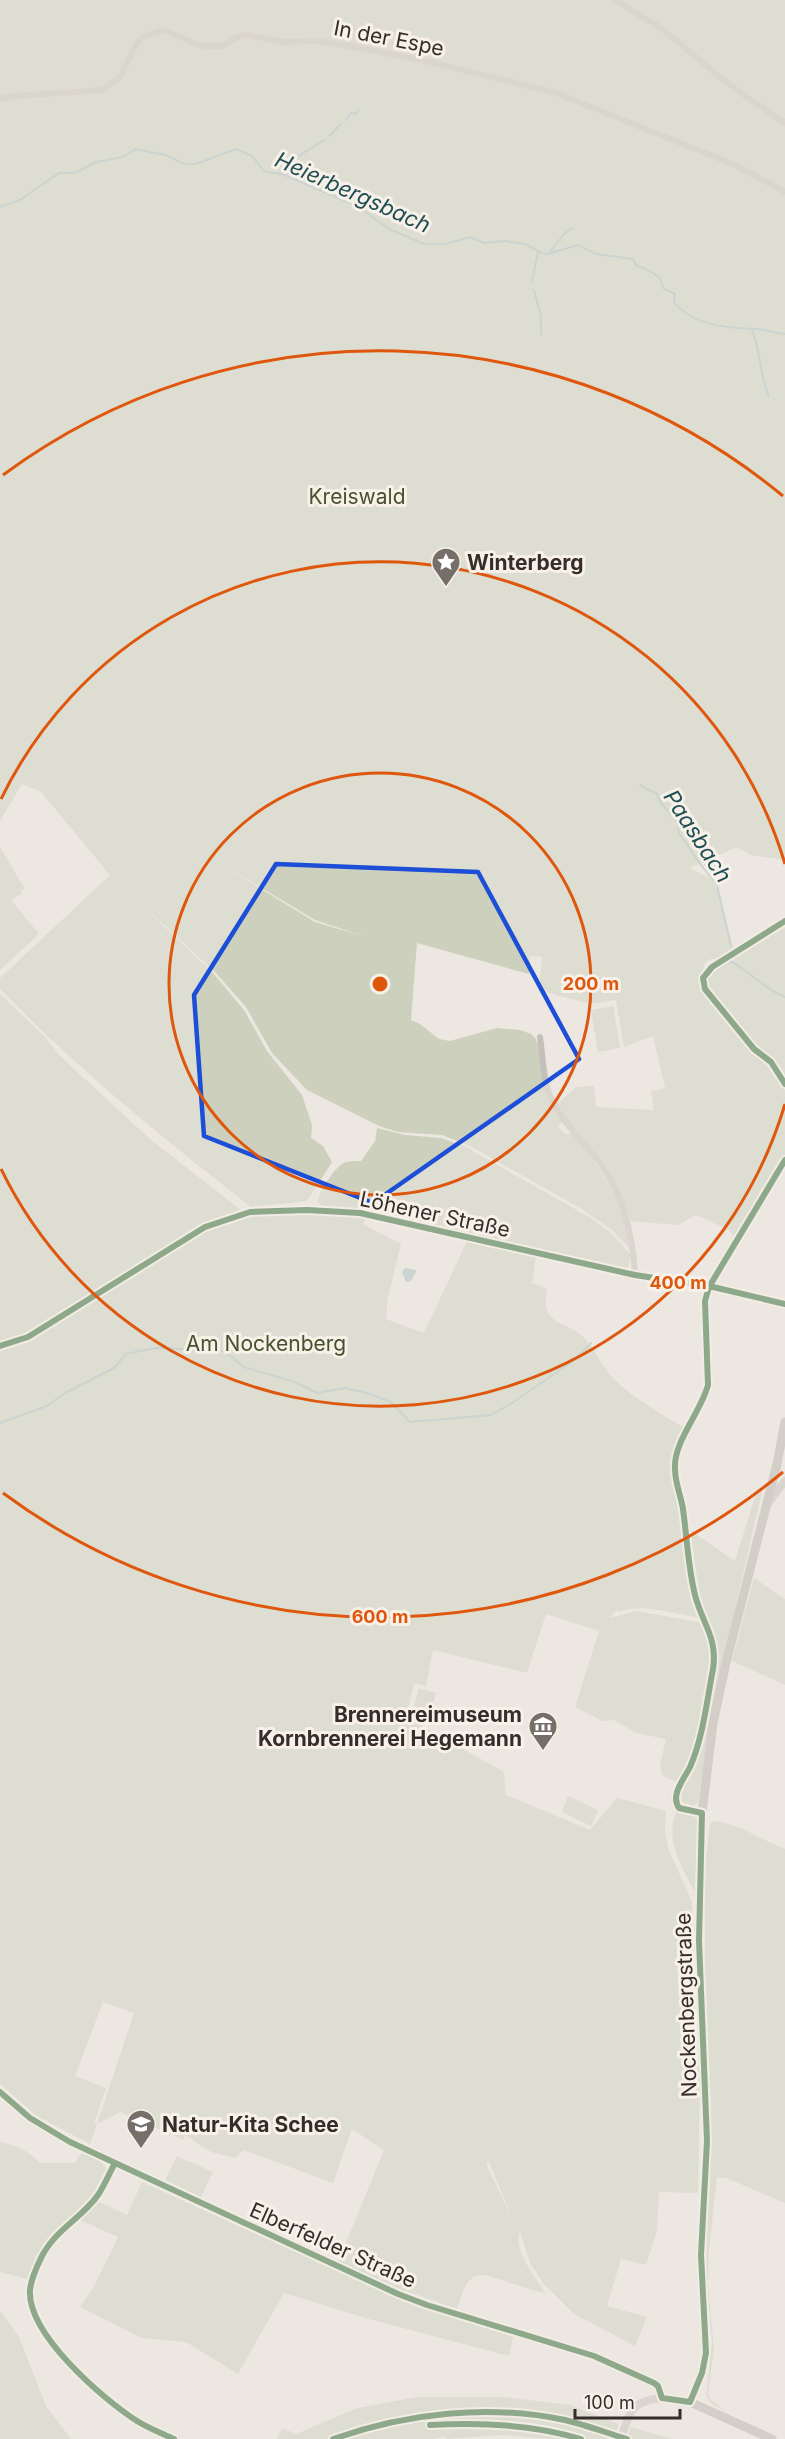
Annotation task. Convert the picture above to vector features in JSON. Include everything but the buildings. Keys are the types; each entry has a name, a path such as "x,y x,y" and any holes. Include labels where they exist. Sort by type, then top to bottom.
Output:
{"main road":[{"name":"Nockenbergstraße","path":"690,2402 702,2373 706,2353 701,2255 707,2141 699,1941 702,1813 713,1723 766,1506 781,1466 785,1422"},
{"name":"Elberfelder Straße","path":"1,2095 39,2124 115,2163 398,2294 427,2306 594,2356 654,2383 658,2386 662,2398"},
{"path":"662,2398 690,2402 772,2439"}],"street":[{"path":"615,0 661,28 731,86 785,123"},
{"name":"In der Espe","path":"0,99 103,90 120,77 142,37 164,30 204,46 221,46 240,36 248,35 283,42 316,41 426,61 556,93 735,165 785,192"},
{"path":"785,921 712,967 703,978 705,989 754,1049 771,1062 785,1084"},
{"path":"540,1037 551,1099 563,1119 601,1166 615,1191 632,1240 636,1275"},
{"path":"702,1813 679,1808 675,1802 675,1796 691,1764 697,1742 714,1655 714,1640 699,1608 693,1584 683,1507 675,1468 678,1451 705,1398 708,1385 705,1301 709,1287 785,1160"},
{"name":"Löhener Straße","path":"0,1346 28,1337 205,1227 250,1212 307,1210 360,1213 636,1275 709,1287 783,1304"},
{"path":"766,1506 785,1481"},
{"path":"115,2163 97,2197 54,2237 43,2254 30,2290 32,2306 49,2339 80,2376 108,2401 138,2422 174,2439"},
{"path":"621,2439 632,2409 638,2403 662,2398"}],"highlighted area":[{"path":"276,864 478,872 579,1059 373,1203 204,1136 194,995"}],"green space":[{"name":"Kreiswald","path":"0,0 785,0 785,860 750,855 737,847 690,868 711,879 718,890 733,948 716,959 705,962 701,978 702,989 733,1030 776,1073 785,1091 785,1156 736,1240 729,1230 696,1215 678,1225 628,1221 608,1172 556,1105 576,1087 594,1086 596,1107 654,1110 651,1091 665,1088 653,1036 624,1047 616,1000 589,1004 539,990 542,957 530,956 529,974 417,943 411,1020 439,1039 450,1041 497,1028 520,1030 535,1038 541,1051 548,1098 563,1121 558,1126 566,1135 572,1132 611,1187 624,1218 632,1251 611,1229 580,1208 470,1146 442,1135 398,1132 379,1126 307,1090 272,1053 246,1007 215,972 123,887 213,973 244,1010 267,1051 302,1095 312,1125 311,1138 323,1146 332,1162 307,1201 251,1207 90,1075 0,989 0,978 110,875 41,792 22,784 0,821","holes":["196,849 315,920 363,936 315,922"]},
{"path":"0,847 25,889 21,891 22,894 11,900 39,934 0,970"},
{"path":"785,925 785,1076 775,1063 755,1046 727,1016 706,982 712,969"},
{"path":"0,994 45,1037 60,1056 150,1139 242,1211 203,1225 26,1335 0,1343"},
{"path":"613,1006 620,1048 598,1052 591,1010"},
{"path":"377,1128 405,1135 441,1138 464,1146 589,1217 610,1232 632,1256 627,1270 322,1208 318,1201 329,1179 342,1164 361,1161 375,1141"},
{"name":"Am Nockenberg","path":"324,1213 368,1216 363,1224 401,1244 388,1297 386,1319 424,1333 468,1239 536,1255 532,1283 547,1289 547,1311 551,1317 580,1334 614,1379 630,1393 686,1429 673,1457 701,1618 638,1608 619,1612 617,1610 610,1618 636,1611 704,1623 711,1642 712,1656 698,1731 691,1757 680,1782 663,1777 660,1764 666,1739 636,1733 614,1720 602,1721 575,1707 599,1631 546,1614 527,1673 433,1650 426,1686 414,1683 406,1717 504,1772 506,1795 590,1830 617,1798 666,1811 665,1831 668,1848 692,1902 692,1963 700,2072 698,2193 659,2192 657,2231 646,2265 621,2259 607,2306 647,2317 635,2346 574,2314 543,2283 530,2263 520,2232 520,2247 523,2256 546,2294 485,2275 478,2276 469,2281 457,2309 389,2285 338,2262 384,2150 352,2129 333,2183 244,2150 235,2158 211,2152 185,2135 183,2140 120,2112 97,2124 90,2144 37,2116 0,2084 0,1350 37,1336 202,1233 250,1214","holes":["103,2002 134,2013 97,2124 94,2123 106,2088 75,2076","489,2162 513,2220 486,2164"]},
{"path":"757,1490 762,1491 718,1685 698,1803 692,1806 681,1801 681,1794 701,1741 718,1659 718,1645 700,1596 690,1530 735,1561"},
{"path":"754,1578 785,1599 785,1685 732,1661"},
{"path":"419,1688 436,1693 428,1723 411,1716"},
{"path":"568,1796 598,1810 591,1826 562,1812"},
{"path":"676,1812 698,1817 695,1892 680,1863 673,1843 672,1833"},
{"path":"715,1821 742,1829 785,1849 785,2203 726,2178 717,2177 709,2250 708,2283 714,2351 708,2392 710,2399 727,2412 713,2405 706,2396 712,2342 706,2272 711,2106 705,1967 705,1867 710,1823"},
{"path":"0,2142 22,2149 40,2163 74,2163 82,2153 101,2162 106,2169 93,2194 48,2241 28,2279 0,2272"},
{"path":"177,2156 213,2172 201,2197 165,2180"},
{"path":"142,2182 370,2286 430,2310 513,2337 509,2356 369,2319 284,2293 238,2374 186,2342 142,2338 80,2307 93,2288 118,2237 78,2219 97,2201 127,2215"},
{"path":"0,2310 19,2337 46,2406 71,2439 0,2439"},
{"path":"417,2397 504,2397 570,2405 619,2424 614,2439 550,2439 502,2435 447,2439 446,2437 431,2439 277,2439 282,2428 296,2434 358,2408"},
{"path":"631,2427 672,2439 627,2439"}],"water":[{"path":"712,851 730,876 728,878 723,873 714,878 701,860"},
{"path":"405,1268 417,1270 411,1281 406,1282 402,1272"}],"waterway":[{"path":"346,120 351,113 356,114 358,111"},
{"path":"329,136 341,124"},
{"path":"279,173 294,159 324,140"},
{"name":"Heierbergsbach","path":"0,207 20,200 59,173 75,173 96,162 123,157 136,149 166,155 184,164 196,164 236,149 252,156 264,171 285,175 359,207 389,229 424,244 446,244 470,237 484,243 504,241 525,244 547,254 578,245 596,254 633,259 636,265 659,277 664,289 675,294 674,302 682,310 701,321 734,328 785,334"},
{"path":"550,252 564,234 572,228"},
{"path":"532,281 538,252"},
{"path":"534,290 541,316 541,334"},
{"name":"Heierbergsbach","path":"752,330 763,380 769,396"},
{"name":"Paasbach","path":"640,785 657,794 661,803 677,822 679,833 717,885 731,946"},
{"name":"Paasbach","path":"708,983 713,972 731,961 785,997"},
{"path":"0,1423 47,1406 65,1393 114,1368 126,1354 155,1348 224,1351 244,1367 295,1382 317,1393 345,1388 391,1402 410,1422 491,1415 573,1361 591,1343"}],"cycle path":[{"path":"785,921 712,967 703,978 705,989 754,1049 771,1062 785,1084"},
{"path":"0,2092 30,2118 70,2142 398,2294 594,2356 654,2383 658,2386 662,2398 690,2402 702,2373 706,2353 701,2255 707,2141 699,1941 702,1813 679,1808 676,1798 698,1744 707,1706 714,1658 711,1639 693,1584 683,1509 675,1474 676,1459 678,1448 700,1406 708,1385 705,1301 709,1287 785,1160"},
{"path":"0,1346 28,1337 205,1227 250,1212 307,1210 360,1213 635,1275 713,1287 785,1304"},
{"path":"115,2163 92,2203 54,2238 42,2256 34,2273 30,2290 32,2307 54,2345 87,2381 137,2421 174,2439"},
{"path":"333,2439 419,2417 477,2412 536,2415 565,2420 627,2439"},
{"path":"430,2425 506,2425 543,2430 581,2439"}],"place":[{"name":"Winterberg","path":"446,588"},
{"name":"Brennereimuseum Kornbrennerei Hegemann","path":"543,1752"},
{"name":"Natur-Kita Schee","path":"141,2150"}]}
